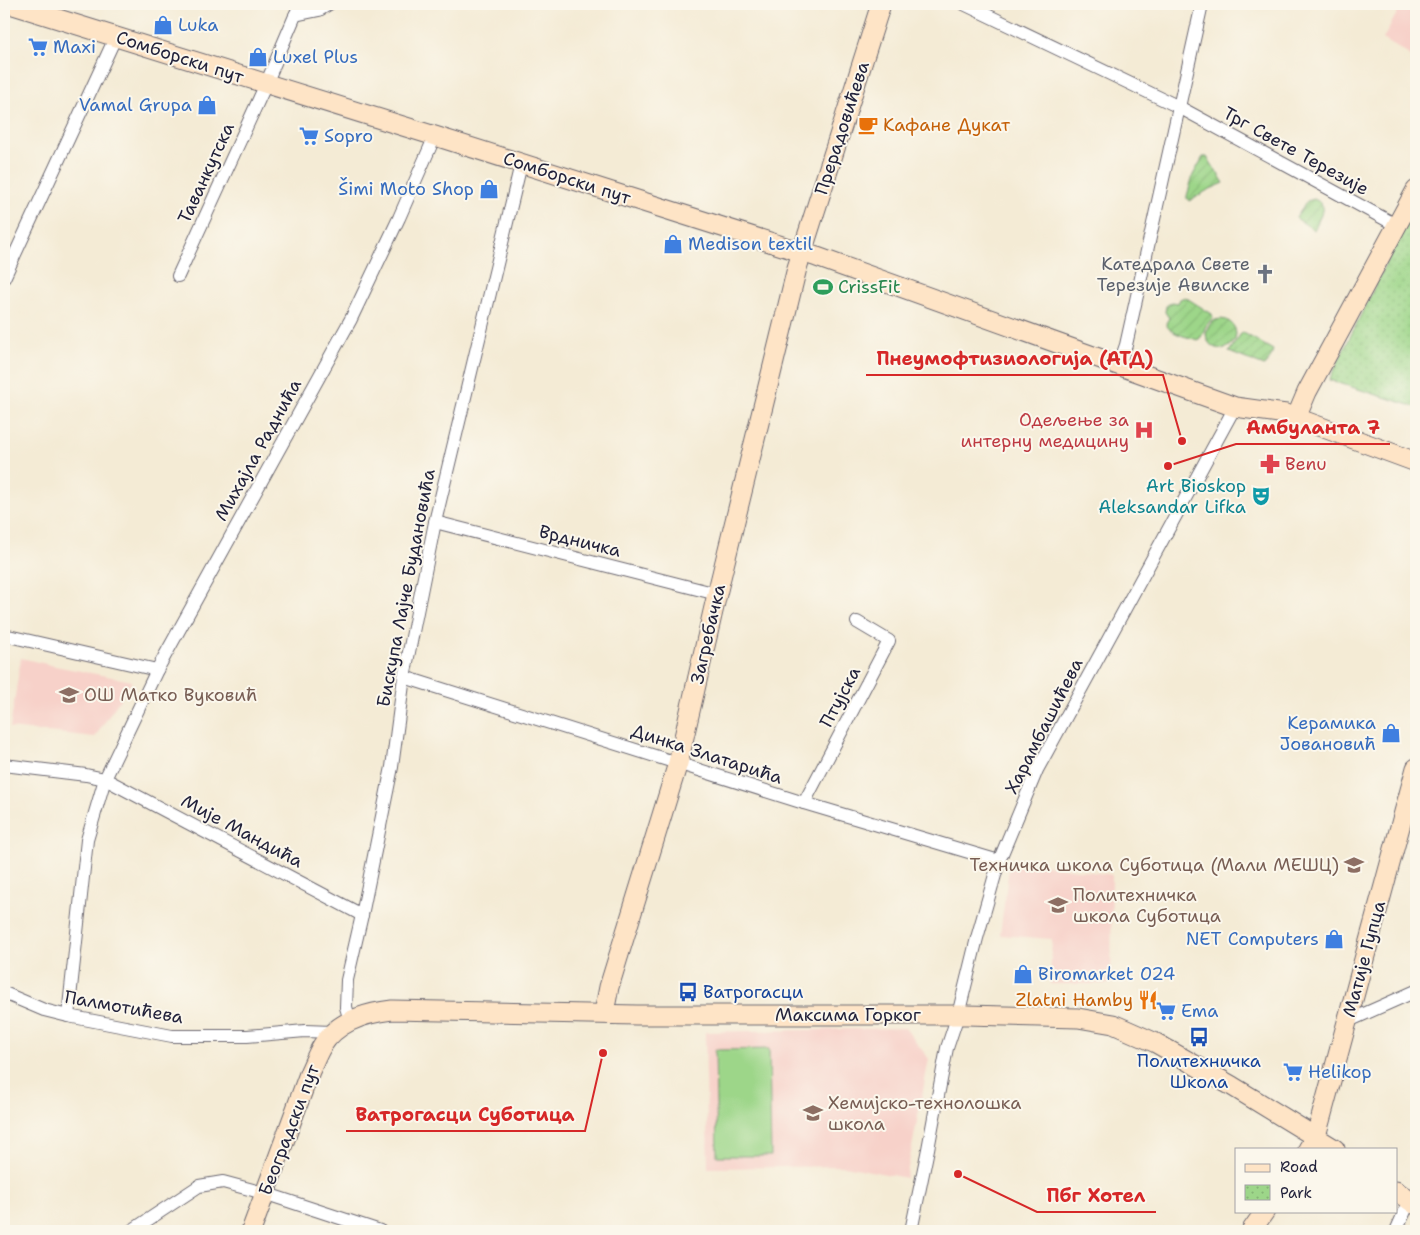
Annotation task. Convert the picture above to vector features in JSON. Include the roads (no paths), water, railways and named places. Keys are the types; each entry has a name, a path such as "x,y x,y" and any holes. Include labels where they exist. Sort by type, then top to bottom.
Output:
{"main road":[{"name":"Сомборски пут","path":"10,4 802,252 1235,407 1286,414 1416,462"},
{"name":"Прерадовићева","path":"802,252 881,4"},
{"path":"1296,418 1307,392 1416,190"},
{"name":"Загребачка","path":"604,1013 609,986 678,763 717,594 802,252"},
{"name":"Матије Гупца","path":"1312,1142 1416,768"},
{"name":"Максима Горког","path":"332,1032 375,1012 392,1010 637,1015 1078,1018 1113,1024 1156,1043 1232,1086 1312,1142 1332,1148"},
{"name":"Београдски пут","path":"251,1231 310,1071 322,1046 332,1032"},
{"path":"1252,1231 1264,1212"}],"street":[{"path":"298,9 319,10 330,4"},
{"name":"Трг Свете Терезије","path":"964,4 1179,107 1396,225"},
{"path":"1119,365 1126,345 1202,4"},
{"name":"Таванкутска","path":"178,276 266,84 298,9"},
{"path":"4,278 116,36"},
{"name":"Михајла Раднића","path":"68,1016 87,840 105,779 157,670 351,319 435,136"},
{"name":"Бискупа Лајче Будановића","path":"350,1022 346,1007 347,980 392,767 404,677 434,522 521,164"},
{"name":"Харамбашићева","path":"910,1231 947,1048 958,1016 977,938 999,861 1037,770 1235,407"},
{"name":"Врдничка","path":"434,522 717,594"},
{"name":"Птујска","path":"804,803 889,641 858,622"},
{"path":"4,635 157,670"},
{"name":"Динка Златарића","path":"404,677 804,803 999,861"},
{"path":"4,765 105,779"},
{"name":"Мије Мандића","path":"105,779 362,915"},
{"path":"1346,1022 1416,991"},
{"name":"Палмотићева","path":"4,993 44,1010 172,1036 238,1036 305,1031 332,1032"},
{"path":"131,1231 199,1186 223,1182 264,1193 380,1231"},
{"path":"1396,1231 1408,1199"}],"place":[{"name":"Luka","path":"163,25"},
{"name":"Maxi","path":"38,47"},
{"name":"Luxel Plus","path":"258,57"},
{"name":"Vamal Grupa","path":"207,105"},
{"name":"Кафане Дукат","path":"868,125"},
{"name":"Sopro","path":"309,136"},
{"name":"Šimi Moto Shop","path":"489,189"},
{"name":"Medison textil","path":"673,244"},
{"name":"Катедрала Свете Терезије Авилске","path":"1265,274"},
{"name":"CrissFit","path":"823,287"},
{"name":"Одељење за интерну медицину","path":"1144,430"},
{"name":"Пнеумофтизиологија (АТД)","path":"1182,441"},
{"name":"Benu","path":"1270,464"},
{"name":"Амбуланта 7","path":"1168,466"},
{"name":"Art Bioskop Aleksandar Lifka","path":"1261,496"},
{"name":"ОШ Матко Вуковић","path":"69,695"},
{"name":"Керамика Јовановић","path":"1391,733"},
{"name":"Техничка школа Суботица (Мали МЕШЦ)","path":"1354,865"},
{"name":"Политехничка школа Суботица","path":"1058,905"},
{"name":"NET Computers","path":"1334,939"},
{"name":"Biromarket 024","path":"1023,974"},
{"name":"Ватрогасци","path":"688,992"},
{"name":"Zlatni Hamby","path":"1148,1000"},
{"name":"Ema","path":"1166,1011"},
{"name":"Политехничка Школа","path":"1199,1037"},
{"name":"Ватрогасци Суботица","path":"603,1053"},
{"name":"Helikop","path":"1293,1072"},
{"name":"Хемијско-технолошка школа","path":"813,1113"},
{"name":"Пбг Хотел","path":"958,1174"}]}
